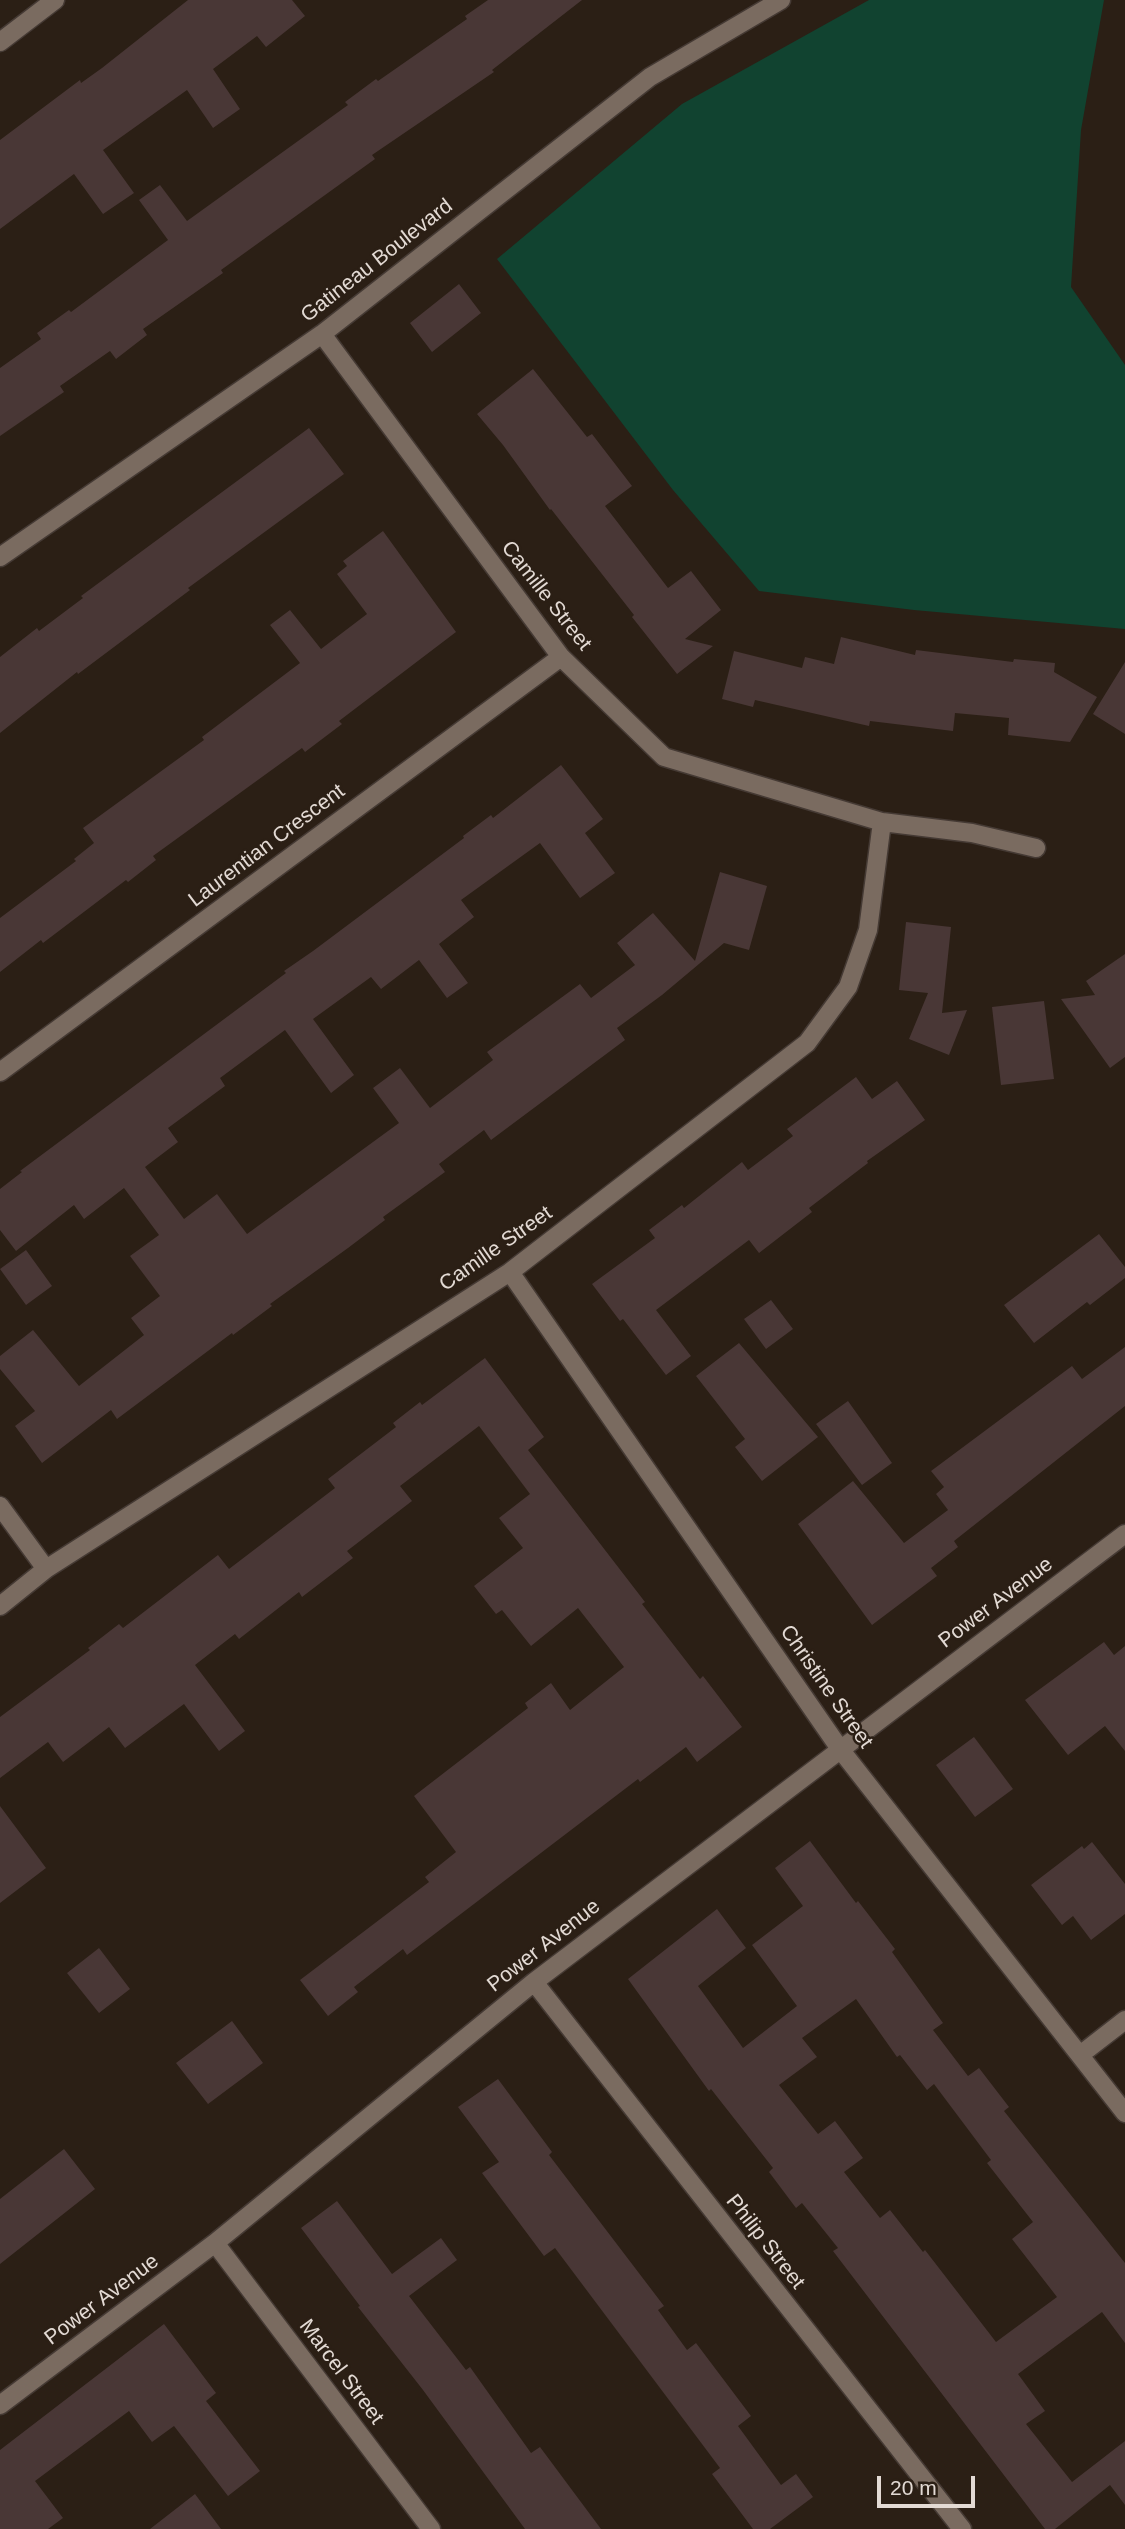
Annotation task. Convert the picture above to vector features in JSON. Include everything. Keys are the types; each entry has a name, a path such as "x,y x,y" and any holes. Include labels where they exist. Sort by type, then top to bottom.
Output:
{"street":[{"path":"0,42 55,0"},
{"name":"Gatineau Boulevard","path":"0,557 322,334 650,77 780,0"},
{"name":"Camille Street","path":"322,334 561,657 664,757 881,822 972,833 1036,848"},
{"name":"Laurentian Crescent","path":"0,1072 561,657"},
{"name":"Camille Street","path":"0,1606 46,1569 510,1272 807,1043 848,987 868,930 881,822"},
{"name":"Christine Street","path":"510,1272 840,1749 1125,2113"},
{"path":"0,1506 46,1569"},
{"name":"Power Avenue","path":"0,2405 215,2243 534,1982 1125,1534"},
{"name":"Philip Street","path":"534,1982 961,2529"},
{"path":"1080,2055 1125,2020"},
{"name":"Marcel Street","path":"215,2243 431,2529"}],"green space":[{"path":"869,0 1104,0 1081,130 1071,287 1125,365 1125,629 914,610 759,591 673,490 497,259 682,104"}],"building":[{"path":"188,0 292,0 305,16 266,47 257,36 213,69 240,109 213,128 187,90 103,150 134,193 103,214 74,174 0,229 0,140 80,80 81,83 102,68"},
{"path":"488,0 582,0 492,70 494,72 372,155 375,159 221,270 223,273 143,329 147,335 116,359 110,351 60,386 64,392 0,436 0,368 41,339 37,333 69,310 71,312 168,240 139,200 160,185 187,221 348,105 345,102 376,79 378,81 467,19 465,16"},
{"path":"459,284 481,313 432,352 410,323"},
{"path":"533,369 587,437 592,434 632,486 605,506 668,588 691,571 721,610 685,639 713,646 677,674 477,414"},
{"path":"309,428 344,474 188,588 190,590 78,674 77,672 0,733 0,657 37,628 39,631 83,598 81,596"},
{"path":"383,531 456,632 339,721 342,724 305,752 302,748 153,856 156,860 128,882 126,880 0,972 0,918 76,861 74,859 94,843 83,828 204,740 202,737 300,663 270,625 290,610 321,649 367,614 337,574 347,566 343,561"},
{"path":"841,637 915,655 916,650 1013,662 1014,659 1055,663 1054,672 1097,697 1070,742 1008,735 1009,718 955,713 953,731 870,721 869,726 755,700 753,707 722,699 734,651 802,668 805,657 834,664"},
{"path":"1125,662 1125,734 1093,714"},
{"path":"561,765 603,819 585,833 615,873 580,898 540,843 461,900 474,917 439,944 468,983 447,998 419,960 381,989 371,977 313,1019 354,1075 331,1093 285,1030 220,1078 225,1086 168,1128 178,1142 145,1167 184,1219 217,1194 247,1234 399,1123 373,1088 400,1068 430,1108 493,1060 487,1052 580,984 591,998 635,965 617,943 653,913 695,961 720,872 767,886 749,950 724,943 662,995 617,1028 625,1040 491,1140 484,1130 439,1164 445,1172 383,1217 385,1220 348,1248 270,1304 272,1306 117,1419 111,1410 42,1463 15,1426 35,1411 0,1369 0,1356 33,1330 79,1386 144,1335 131,1318 160,1296 130,1256 159,1235 124,1188 84,1219 74,1205 16,1251 0,1230 0,1189 22,1172 20,1171 286,973 284,971"},
{"path":"906,922 951,927 942,1013 967,1010 949,1055 909,1039 928,993 899,990"},
{"path":"1125,954 1125,1057 1110,1068 1061,999 1095,995 1086,981"},
{"path":"1044,1001 1054,1079 1001,1085 992,1007"},
{"path":"856,1077 872,1099 897,1081 925,1120 867,1161 868,1163 809,1208 812,1212 759,1253 749,1240 656,1310 691,1356 666,1375 592,1284 655,1238 649,1230 682,1205 684,1208 742,1162 748,1170 793,1136 787,1129"},
{"path":"1099,1234 1125,1267 1125,1278 1090,1305 1087,1302 1034,1343 1004,1305"},
{"path":"26,1250 52,1286 26,1305 0,1269"},
{"path":"771,1300 793,1329 766,1349 744,1319"},
{"path":"739,1343 818,1437 762,1481 735,1447 745,1439 696,1376"},
{"path":"1125,1347 1125,1406 954,1541 958,1547 931,1568 937,1576 872,1625 798,1524 853,1481 904,1543 948,1510 936,1494 944,1487 931,1471 1072,1366 1082,1379"},
{"path":"485,1358 544,1437 528,1450 645,1602 642,1604 700,1679 703,1676 742,1727 697,1762 686,1747 640,1782 638,1779 407,1955 403,1949 354,1987 358,1992 328,2016 300,1980 429,1882 425,1877 456,1852 414,1796 528,1708 525,1703 551,1683 570,1710 624,1667 578,1608 531,1646 502,1610 496,1614 474,1586 523,1548 499,1518 530,1494 479,1426 400,1486 412,1501 347,1551 353,1558 302,1597 299,1592 239,1639 235,1634 195,1665 245,1731 219,1751 184,1704 125,1748 109,1727 63,1762 48,1742 0,1778 0,1717 90,1650 88,1648 119,1624 123,1628 218,1555 229,1569 335,1488 328,1479 396,1427 393,1423"},
{"path":"848,1401 892,1463 862,1485 816,1424"},
{"path":"1104,1642 1114,1655 1125,1646 1125,1751 1105,1726 1068,1755 1025,1700"},
{"path":"974,1737 1013,1789 975,1817 936,1765"},
{"path":"0,1806 46,1868 0,1903"},
{"path":"810,1841 856,1903 858,1901 895,1949 892,1952 943,2023 933,2030 968,2076 979,2068 1009,2107 1004,2111 1125,2263 1125,2343 1102,2312 1018,2374 1045,2411 1026,2424 1072,2482 1125,2441 1125,2505 1110,2485 1055,2529 1045,2529 833,2251 838,2248 802,2203 796,2208 769,2172 773,2168 711,2089 709,2091 628,1979 717,1909 746,1948 698,1986 743,2048 797,2006 752,1945 803,1906 775,1868","holes":["856,1999 897,2057 900,2055 927,2090 934,2084 991,2160 987,2163 1033,2222 1012,2239 1057,2297 996,2342 925,2250 923,2252 890,2210 880,2218 844,2172 863,2158 835,2121 818,2134 779,2085 817,2057 802,2038"]},
{"path":"1092,1842 1125,1884 1125,1914 1091,1940 1073,1916 1062,1925 1031,1885 1082,1846 1084,1849"},
{"path":"99,1948 130,1989 99,2013 67,1973"},
{"path":"232,2021 263,2063 208,2104 176,2063"},
{"path":"498,2079 552,2152 549,2155 664,2306 658,2310 687,2350 696,2343 751,2416 738,2426 781,2485 796,2474 813,2497 770,2529 753,2529 712,2474 720,2468 555,2248 544,2256 482,2173 499,2162 458,2107"},
{"path":"64,2149 95,2189 0,2264 0,2199"},
{"path":"337,2201 392,2274 441,2238 457,2260 409,2296 466,2370 470,2367 531,2453 540,2447 601,2529 525,2529 301,2228"},
{"path":"164,2324 216,2393 206,2401 260,2471 228,2496 174,2426 152,2442 129,2411 35,2481 63,2518 48,2529 0,2529 0,2450"},
{"path":"195,2494 221,2529 150,2529"}]}
